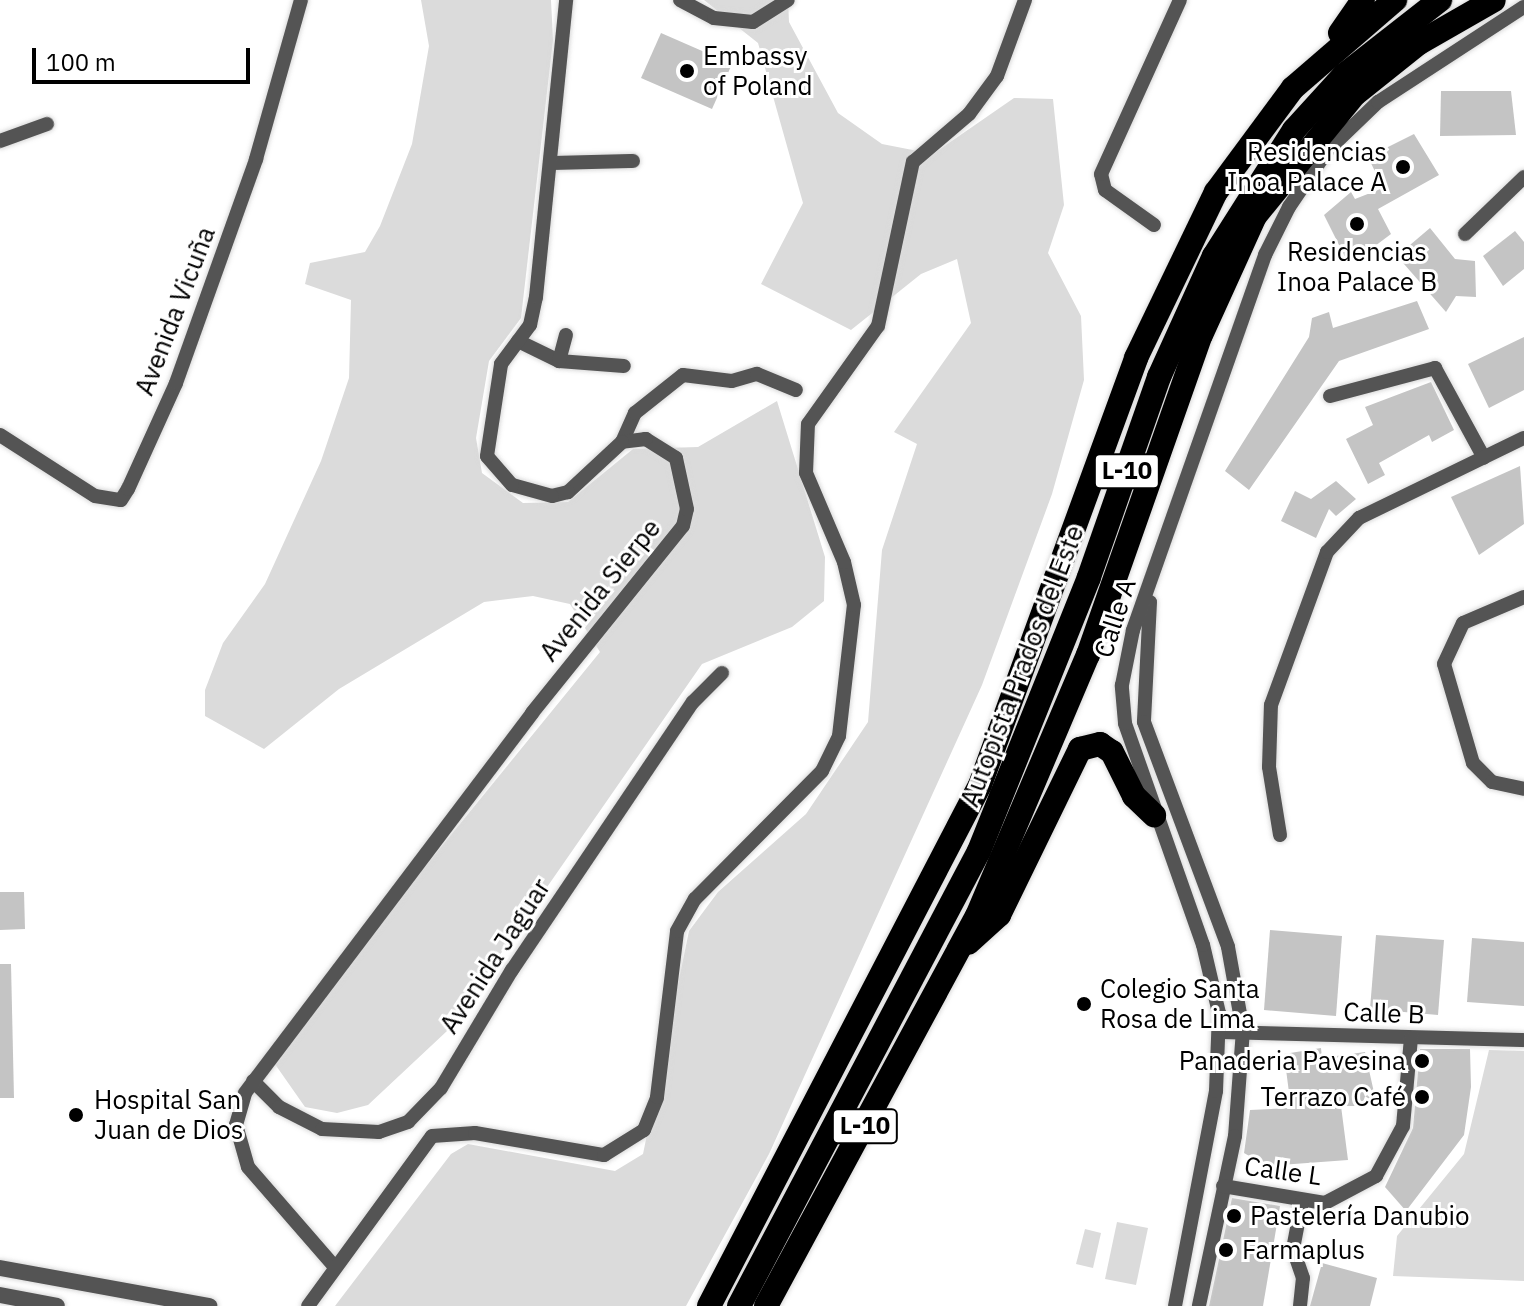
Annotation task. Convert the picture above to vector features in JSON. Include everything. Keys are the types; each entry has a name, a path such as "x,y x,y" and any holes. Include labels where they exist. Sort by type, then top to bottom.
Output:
{"highway":[{"name":"L-10","path":"1334,46 1363,0"},
{"name":"Autopista Prados del Este","path":"709,1306 878,991 980,785 1162,298 1233,165 1334,46 1395,0"},
{"name":"Autopista Prados del Este","path":"739,1306 903,1003 1004,794 1159,377 1220,244 1268,165 1326,94 1440,0"},
{"path":"963,947 1088,655 1201,335 1255,216 1355,94 1419,43 1494,0"},
{"path":"963,947 999,915 1080,749 1100,744 1112,752 1134,796 1154,815"},
{"name":"L-10","path":"766,1306 963,947"}],"street":[{"name":"Avenida Vicuña","path":"0,435 95,496 121,500 176,383 256,159 301,0"},
{"path":"566,0 536,297 518,341 501,364 488,423 487,456 512,485 552,496 568,492 622,442 635,413 683,375 732,381 757,374 796,390"},
{"path":"680,0 714,18 753,22 788,0"},
{"path":"308,1306 334,1266 432,1136 475,1133 604,1155 644,1130 657,1097 677,931 695,899 822,771 839,736 854,605 844,562 806,473 808,424 878,326 913,162 969,114 997,76 1025,0"},
{"path":"1154,225 1105,190 1101,174 1180,0"},
{"path":"1154,574 1265,255 1289,207 1327,151 1378,102 1522,12"},
{"path":"0,141 47,124"},
{"path":"550,163 633,161"},
{"path":"1465,234 1524,177"},
{"path":"559,361 566,335"},
{"path":"518,341 559,361 624,366"},
{"path":"1330,396 1435,368 1484,458"},
{"path":"1280,835 1269,767 1271,705 1327,552 1359,518 1524,438"},
{"name":"Avenida Sierpe","path":"334,1266 248,1167 236,1125 253,1081 683,526 686,494 676,458 646,439 622,442"},
{"name":"Calle A","path":"1154,574 1122,685 1125,723 1154,815 1203,945 1219,1032 1216,1091 1175,1306"},
{"name":"Calle A","path":"1154,574 1142,655 1144,722 1228,947 1243,1030 1240,1093 1199,1306"},
{"path":"1524,597 1463,623 1444,664 1473,763 1492,782 1524,789"},
{"name":"Avenida Jaguar","path":"253,1081 279,1107 322,1129 379,1132 408,1122 441,1088 658,753 722,673"},
{"name":"Calle B","path":"1219,1032 1243,1030 1524,1040"},
{"name":"Calle L","path":"1223,1186 1302,1202 1347,1195 1388,1159 1407,1109 1411,1038"},
{"path":"1300,1306 1303,1278 1293,1249 1302,1202"},
{"path":"0,1268 210,1306"},
{"path":"0,1295 57,1306"}],"shaded area":[{"path":"421,0 551,0 553,40 521,318 489,361 476,438 482,473 523,503 568,502 633,449 698,447 777,401 825,557 824,601 792,627 702,664 447,1031 368,1105 337,1113 305,1107 270,1057 600,652 570,604 533,596 484,602 339,689 264,749 205,716 205,690 223,643 265,584 321,461 349,378 351,300 305,284 310,263 365,252 380,226 412,144 429,46"},
{"path":"704,0 788,0 789,22 838,113 882,144 933,154 1014,98 1053,99 1064,205 1048,253 1081,316 1084,380 1052,494 982,685 769,1154 686,1306 335,1306 451,1154 468,1144 615,1171 643,1154 689,931 718,892 806,814 868,722 882,550 917,444 894,432 971,323 957,259 921,274 851,330 761,284 803,203 758,43"},
{"path":"1489,1050 1524,1051 1524,1281 1393,1276 1397,1236 1464,1154"},
{"path":"1117,1222 1148,1228 1136,1285 1105,1279"},
{"path":"1085,1229 1101,1233 1093,1268 1076,1264"}],"building":[{"name":"Embassy of Poland","path":"661,33 732,64 712,109 641,78"},
{"path":"1441,91 1511,91 1516,135 1440,136"},
{"path":"1414,134 1439,175 1378,209 1391,234 1363,255 1345,257 1324,215 1351,192 1355,199 1383,188 1368,157"},
{"path":"1430,228 1455,259 1475,261 1476,297 1456,296 1446,312 1397,256"},
{"path":"1515,231 1524,242 1524,269 1503,286 1483,256"},
{"path":"1417,301 1429,329 1339,361 1249,490 1225,471 1309,337 1312,318 1329,312 1333,328"},
{"path":"1524,337 1524,390 1489,408 1468,364"},
{"path":"1431,382 1454,430 1432,442 1429,435 1379,463 1385,475 1368,484 1346,439 1373,425 1365,407"},
{"path":"1520,466 1524,524 1479,555 1451,497"},
{"path":"1336,481 1356,499 1336,516 1329,509 1316,538 1281,521 1295,491 1311,499"},
{"path":"0,892 24,892 25,929 0,930"},
{"path":"1270,930 1342,936 1336,1016 1264,1010"},
{"path":"1376,935 1444,940 1438,1015 1370,1009"},
{"path":"1472,938 1524,942 1524,1006 1467,1002"},
{"path":"0,964 11,964 14,1098 0,1098"},
{"path":"1321,1048 1322,1058 1365,1052 1377,1106 1341,1106 1348,1160 1267,1166 1244,1153 1250,1110 1291,1108 1284,1054"},
{"path":"1420,1049 1470,1049 1471,1087 1464,1135 1406,1211 1385,1187 1413,1128"},
{"path":"1232,1198 1280,1206 1263,1306 1209,1306"},
{"path":"1322,1263 1377,1278 1370,1306 1310,1306"}],"place":[{"name":"Embassy of Poland","path":"687,71"},
{"name":"Residencias Inoa Palace A","path":"1403,167"},
{"name":"Residencias Inoa Palace B","path":"1357,224"},
{"name":"Colegio Santa Rosa de Lima","path":"1084,1004"},
{"name":"Panaderia Pavesina","path":"1422,1061"},
{"name":"Terrazo Café","path":"1422,1097"},
{"name":"Hospital San Juan de Dios","path":"76,1115"},
{"name":"Pastelería Danubio","path":"1234,1216"},
{"name":"Farmaplus","path":"1226,1250"}]}
